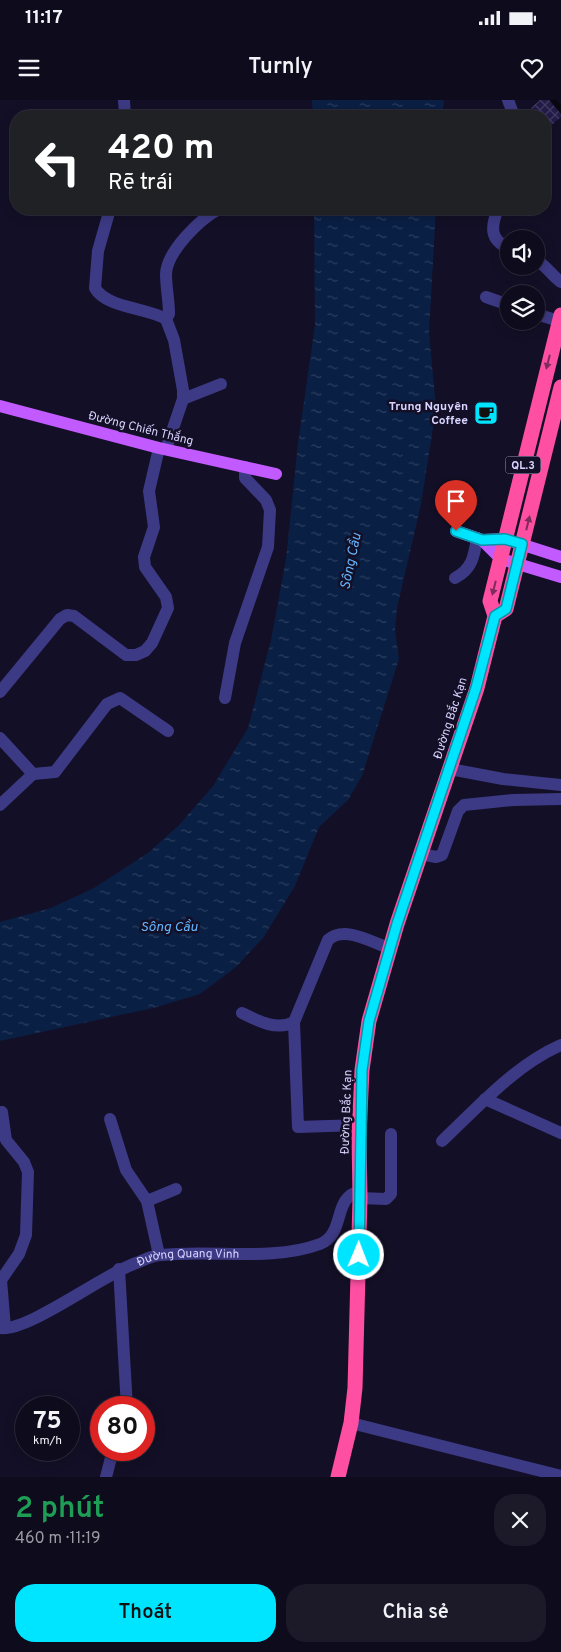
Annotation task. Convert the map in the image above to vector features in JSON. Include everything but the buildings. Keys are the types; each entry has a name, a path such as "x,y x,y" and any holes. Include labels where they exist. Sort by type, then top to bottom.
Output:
{"highway":[{"name":"Đường Bắc Kạn","path":"338,1477 351,1423 355,1388 362,1070 369,1021 389,948 476,688 495,616 490,601 560,318"},
{"name":"Đường Bắc Kạn","path":"495,616 506,609 519,564 522,544 561,387"}],"main road":[{"name":"Đường Chiến Thắng","path":"0,406 162,449 276,474"},
{"path":"456,531 479,539 505,539 561,557"},
{"path":"479,539 501,559 561,577"}],"street":[{"path":"108,215 98,251 95,288 97,292 113,301 166,319"},
{"path":"0,692 60,619 67,615 74,616 126,655 136,655 145,651 152,643 168,608 166,597 145,567 144,557 154,527 154,514 149,491 162,449 183,399 174,340 166,319 168,314 167,267 186,237 198,224 211,215"},
{"path":"496,215 491,229 495,240 500,243"},
{"path":"545,266 549,268 555,278 561,282"},
{"path":"486,297 500,302"},
{"path":"545,316 560,318"},
{"path":"183,399 220,384"},
{"path":"225,698 238,634 268,547 270,510 266,500 245,478 245,467"},
{"path":"455,578 465,573 472,565 479,539"},
{"path":"0,804 33,774 55,772 107,704 120,698 168,731"},
{"path":"0,738 33,774"},
{"path":"450,769 503,779 561,785"},
{"path":"421,854 436,857 442,855 458,811 464,805 513,800 561,799"},
{"path":"360,1125 298,1127 294,1022 328,940 334,934 343,932 389,948"},
{"path":"242,1013 264,1023 279,1026 287,1026 294,1022"},
{"path":"442,1141 518,1069 545,1052 561,1045"},
{"path":"485,1100 561,1133"},
{"path":"2,1112 6,1140 24,1162 28,1172 26,1235 19,1254 1,1280 2,1328"},
{"path":"110,1119 126,1170 147,1201 160,1254"},
{"path":"360,1195 386,1199 391,1194 392,1134"},
{"path":"147,1201 176,1189"},
{"name":"Đường Quang Vinh","path":"2,1328 21,1326 119,1269 160,1254 278,1252 319,1244 328,1240 334,1233 345,1198 352,1193 360,1195"},
{"path":"119,1269 126,1396"},
{"path":"351,1423 532,1473 561,1476"},
{"path":"106,1477 110,1461"}],"water":[{"path":"312,100 444,100 443,110 313,110"},
{"name":"Sông Cầu","path":"314,215 436,215 429,332 436,409 421,504 397,608 395,630 399,659 362,776 348,800 319,827 295,886 263,938 236,967 200,994 153,1008 0,1041 0,922 51,908 94,888 148,853 179,825 213,786 248,728 271,640 286,559 298,443 315,325"}],"place":[{"name":"Trung Nguyên Coffee","path":"486,413"}],"route":[{"path":"359,1255 359,1135 362,1070 369,1021 380,976 476,688 495,616 506,609 519,564 522,544 505,539 482,540 456,531"}]}
